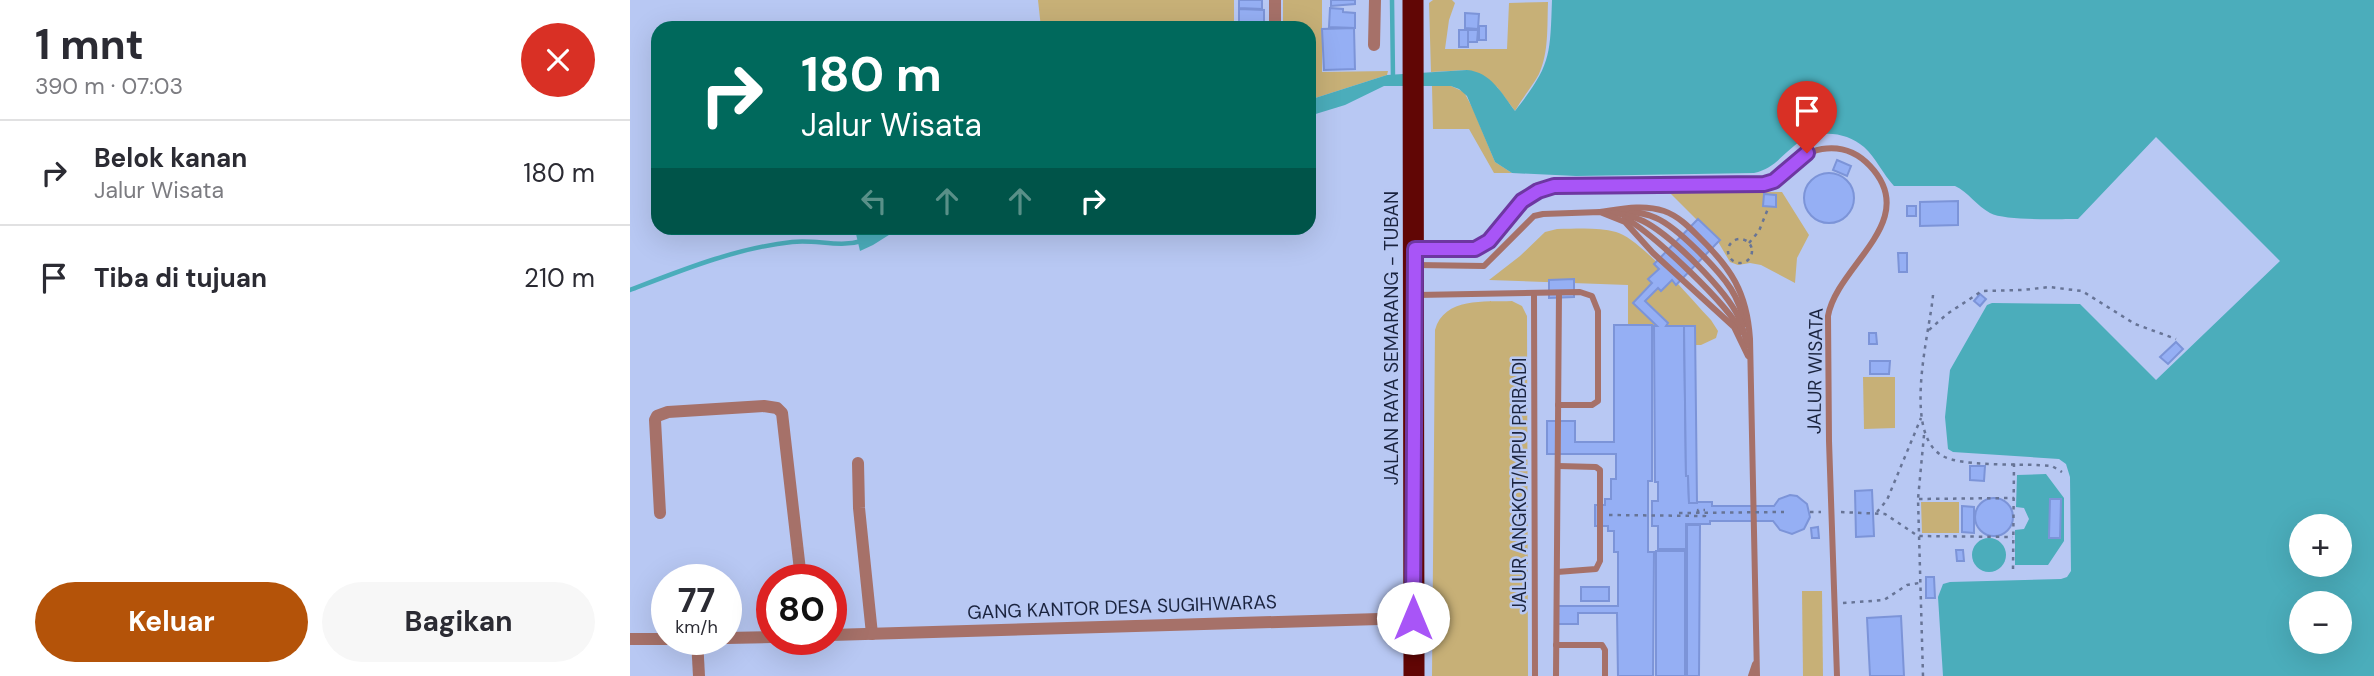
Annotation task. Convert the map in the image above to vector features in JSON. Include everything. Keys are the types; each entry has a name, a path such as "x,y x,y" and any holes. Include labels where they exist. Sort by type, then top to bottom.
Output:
{"highway":[{"name":"JALAN RAYA SEMARANG - TUBAN","path":"1413,0 1414,676"}],"street":[{"path":"1275,0 1275,21"},
{"path":"1374,45 1375,0"},
{"path":"660,513 655,420 657,416 668,412 764,406 777,408 782,413 799,564"},
{"path":"858,463 859,508 872,634"},
{"name":"GANG KANTOR DESA SUGIHWARAS","path":"847,635 1413,618"},
{"path":"630,639 651,639"},
{"path":"697,655 699,676"}],"lane":[{"name":"JALUR WISATA","path":"1415,257 1475,249 1489,241 1522,201 1538,191 1554,186 1764,184 1774,181 1798,159 1812,151 1840,148 1860,156 1871,166 1881,182 1887,207 1882,227 1836,290 1830,305 1827,327 1837,676"},
{"path":"1600,212 1639,207 1663,211 1683,222 1716,253 1741,292 1749,328 1757,659 1754,676"},
{"path":"1600,212 1625,222 1653,253 1734,327 1750,361"},
{"path":"1600,212 1624,218 1639,228 1718,302 1735,321 1750,361"},
{"path":"1415,257 1480,267 1490,262 1534,216 1543,214 1633,212 1659,219 1675,230 1708,262 1730,288 1746,326 1750,361"},
{"name":"JALUR ANGKOT/MPU PRIBADI","path":"1534,293 1535,676"},
{"name":"JALUR ANGKOT/MPU PRIBADI","path":"1556,676 1559,293"},
{"name":"JALUR ANGKOT/MPU PRIBADI","path":"1415,295 1584,293 1592,296 1598,311 1598,398 1594,405 1558,405"},
{"name":"JALUR ANGKOT/MPU PRIBADI","path":"1557,572 1598,568 1600,561 1600,468 1558,466"},
{"path":"1556,645 1602,645 1605,650 1605,676"}],"path":[{"path":"1749,243 1742,239 1731,242 1728,250 1730,257 1740,263 1747,260 1751,254 1749,243 1761,227 1769,206"},
{"path":"1929,330 1947,314 1985,290 2023,290 2049,286 2087,293 2124,318 2176,339"},
{"path":"1933,295 1922,373 1922,414 1924,428 1934,451 1966,462 2052,466 2063,472"},
{"path":"1877,512 1887,500 1922,414"},
{"path":"1923,676 1918,499 1924,428"},
{"path":"2013,569 2014,463"},
{"path":"1918,499 2014,498"},
{"path":"1600,515 1705,516 1705,510 1698,510 1698,513"},
{"path":"1679,513 1784,512"},
{"path":"1810,512 1877,512 1890,516 1918,536 2013,537"},
{"path":"1835,604 1884,600 1907,586 1919,583"}],"shaded area":[{"path":"1038,0 1234,0 1234,21 1040,21"},
{"path":"1283,0 1322,0 1322,72 1388,71 1387,75 1316,98 1316,21 1283,21"},
{"path":"1433,0 1452,0 1455,3 1449,20 1445,49 1507,49 1509,3 1548,2 1547,39 1542,66 1515,111 1497,87 1467,70 1431,72 1429,3"},
{"path":"1552,0 2374,0 2374,676 1943,676 1938,597 1943,584 2061,579 2067,577 2071,571 2070,477 2066,464 2059,459 1953,452 1948,449 1945,417 1950,370 1987,305 2080,304 2156,380 2280,261 2156,137 2078,219 2032,219 1990,213 1955,186 1894,186 1864,147 1838,135 1820,134 1802,140 1771,166 1754,173 1576,176 1512,173 1495,162 1467,96 1451,86 1384,86 1345,105 1316,114 1316,98 1387,75 1467,70 1489,79 1515,111 1536,82 1546,60"},
{"path":"1432,86 1451,86 1464,92 1495,162 1512,173 1494,173 1469,129 1433,129"},
{"path":"1782,192 1809,235 1797,258 1795,283 1761,265 1738,265 1730,262 1717,240 1670,193"},
{"path":"1557,229 1602,229 1616,232 1638,245 1711,320 1718,331 1716,338 1701,345 1693,345 1692,328 1628,328 1628,285 1489,280 1545,232"},
{"path":"856,235 889,235 873,245 860,251"},
{"path":"1512,301 1522,306 1527,316 1528,676 1432,676 1435,330 1440,319 1456,307 1478,302"},
{"path":"1863,377 1895,377 1895,428 1864,429"},
{"path":"2046,474 2064,498 2064,541 2048,565 2015,565 2015,530 2024,529 2029,519 2024,508 2016,507 2017,475"},
{"path":"1921,502 1959,502 1959,533 1922,533"},
{"path":"1989,538 2001,543 2006,555 2001,567 1989,572 1977,567 1972,555 1977,543"},
{"path":"1802,591 1822,591 1823,676 1803,676"}],"building":[{"path":"1239,0 1262,0 1262,9 1239,8"},
{"path":"1331,0 1355,0 1355,4 1331,6"},
{"path":"1330,8 1355,13 1355,28 1329,27"},
{"path":"1239,9 1264,10 1264,21 1239,21"},
{"path":"1465,13 1479,14 1478,29 1465,28"},
{"path":"1479,26 1486,26 1486,40 1479,40"},
{"path":"1354,28 1355,69 1324,70 1322,29"},
{"path":"1459,30 1468,30 1468,47 1459,47"},
{"path":"1468,30 1478,30 1477,42 1468,42"},
{"path":"1837,160 1851,166 1847,176 1833,170"},
{"path":"1829,173 1847,180 1854,198 1847,216 1829,223 1811,216 1804,198 1811,180"},
{"path":"1764,194 1776,195 1776,207 1763,206"},
{"path":"1958,201 1958,225 1920,226 1920,202"},
{"path":"1907,206 1916,206 1916,216 1907,216"},
{"path":"1698,219 1720,240 1676,285 1672,280 1661,291 1658,288 1645,301 1668,323 1666,326 1684,326 1686,476 1689,502 1712,502 1712,506 1774,506 1779,499 1790,495 1797,496 1807,504 1810,517 1804,529 1792,534 1780,530 1773,521 1710,521 1710,524 1686,524 1686,549 1658,549 1658,526 1652,526 1652,501 1658,501 1658,482 1655,482 1654,326 1657,326 1633,303 1652,283 1648,279 1659,269 1654,264"},
{"path":"1898,253 1907,253 1907,272 1899,272"},
{"path":"1574,279 1574,297 1549,298 1549,280"},
{"path":"1980,294 1986,299 1980,306 1974,301"},
{"path":"1614,325 1652,325 1652,481 1648,481 1648,552 1654,552 1653,676 1618,676 1617,613 1578,613 1578,624 1557,624 1557,606 1618,606 1618,552 1614,552 1614,531 1608,531 1608,526 1595,526 1595,505 1605,505 1605,499 1611,499 1611,479 1616,479 1616,454 1547,454 1547,421 1575,421 1575,442 1614,442"},
{"path":"1684,326 1695,326 1697,503 1689,503 1686,476"},
{"path":"1869,333 1876,333 1877,344 1869,344"},
{"path":"2176,342 2183,349 2168,364 2160,357"},
{"path":"1870,361 1890,361 1889,374 1870,374"},
{"path":"1970,466 1985,466 1984,481 1970,480"},
{"path":"1872,490 1874,536 1856,537 1855,491"},
{"path":"1994,498 2007,504 2013,517 2007,530 1994,536 1981,530 1975,517 1981,504"},
{"path":"2050,499 2061,499 2060,538 2049,538"},
{"path":"1962,506 1974,507 1974,533 1962,532"},
{"path":"1687,525 1700,525 1699,676 1687,676"},
{"path":"1818,527 1819,538 1812,538 1811,528"},
{"path":"1956,550 1963,550 1964,561 1957,561"},
{"path":"1656,551 1685,551 1685,676 1656,676"},
{"path":"1926,577 1934,577 1935,598 1926,598"},
{"path":"1581,587 1609,587 1609,601 1581,601"},
{"path":"1901,616 1904,676 1870,676 1867,618"}],"waterway":[{"path":"1392,0 1393,78"},
{"path":"630,290 750,249 792,242 844,244 862,241"}],"route":[{"path":"1413,618 1415,249 1470,250 1479,247 1489,241 1522,201 1548,187 1764,184 1774,181 1807,153"}]}
